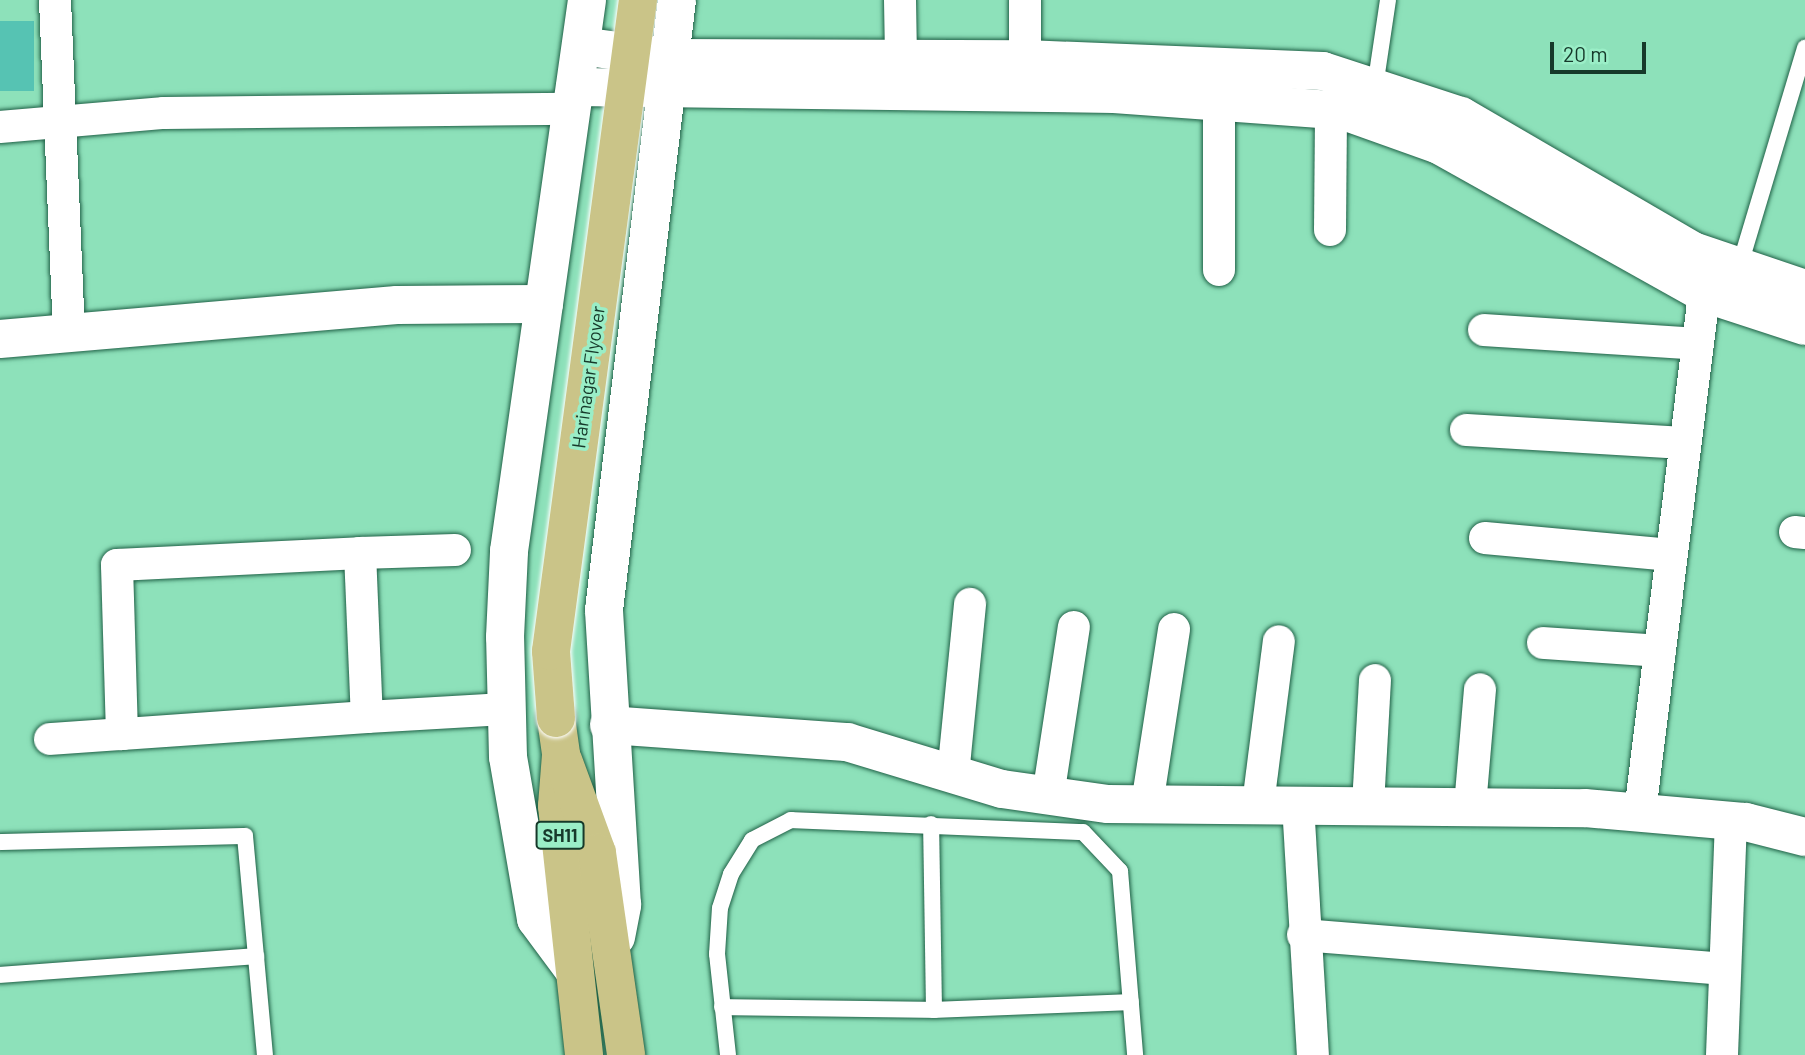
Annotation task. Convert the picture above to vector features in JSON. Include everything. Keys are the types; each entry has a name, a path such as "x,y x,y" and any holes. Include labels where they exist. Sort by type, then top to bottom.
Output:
{"main road":[{"name":"Harinagar Flyover","path":"611,961 585,910 557,806 561,755 551,651 638,0"},
{"name":"Harinagar Flyover","path":"573,969 585,910"},
{"name":"SH11","path":"611,961 626,1055"},
{"name":"SH11","path":"573,969 584,1055"}],"street":[{"path":"55,0 63,122 69,333"},
{"path":"573,969 536,919 516,814 505,709 509,551 587,0"},
{"path":"611,961 622,905 604,610 677,0"},
{"path":"900,0 901,59"},
{"path":"1025,0 1025,60"},
{"path":"581,46 667,74 1219,100 1331,108 1439,145 1717,274 1805,289"},
{"path":"0,128 163,113 573,98 667,74 901,59 1302,68 1375,87 1479,125 1805,326"},
{"path":"1219,100 1219,270"},
{"path":"1330,230 1331,108"},
{"path":"1640,812 1698,344 1717,274"},
{"path":"0,339 397,305 544,304"},
{"path":"1485,330 1698,344"},
{"path":"1466,430 1685,443"},
{"path":"1485,538 1671,555"},
{"path":"122,734 117,565 455,550"},
{"path":"360,553 367,717"},
{"path":"953,775 970,604"},
{"path":"1048,796 1074,628"},
{"path":"1147,804 1174,629"},
{"path":"1258,804 1279,641"},
{"path":"1543,643 1660,651"},
{"path":"1368,805 1376,680"},
{"path":"1471,806 1480,689"},
{"path":"50,739 505,709"},
{"path":"609,725 848,742 953,775 1048,796 1147,804 1471,806 1640,812 1731,820 1805,837"},
{"path":"1298,804 1303,935 1313,1055"},
{"path":"1722,1055 1731,820"},
{"path":"1303,935 1725,969"}],"lane":[{"path":"1375,87 1388,0"},
{"path":"1717,274 1805,48"},
{"path":"728,1055 722,1007 720,908 731,874 752,841 791,820 1083,832 1120,871 1135,1055"},
{"path":"930,824 934,1010"},
{"path":"0,842 245,836 265,1055"},
{"path":"0,975 256,956"},
{"path":"722,1007 934,1010 1131,1002"}],"building":[{"path":"0,21 34,21 34,91 0,91"}]}
